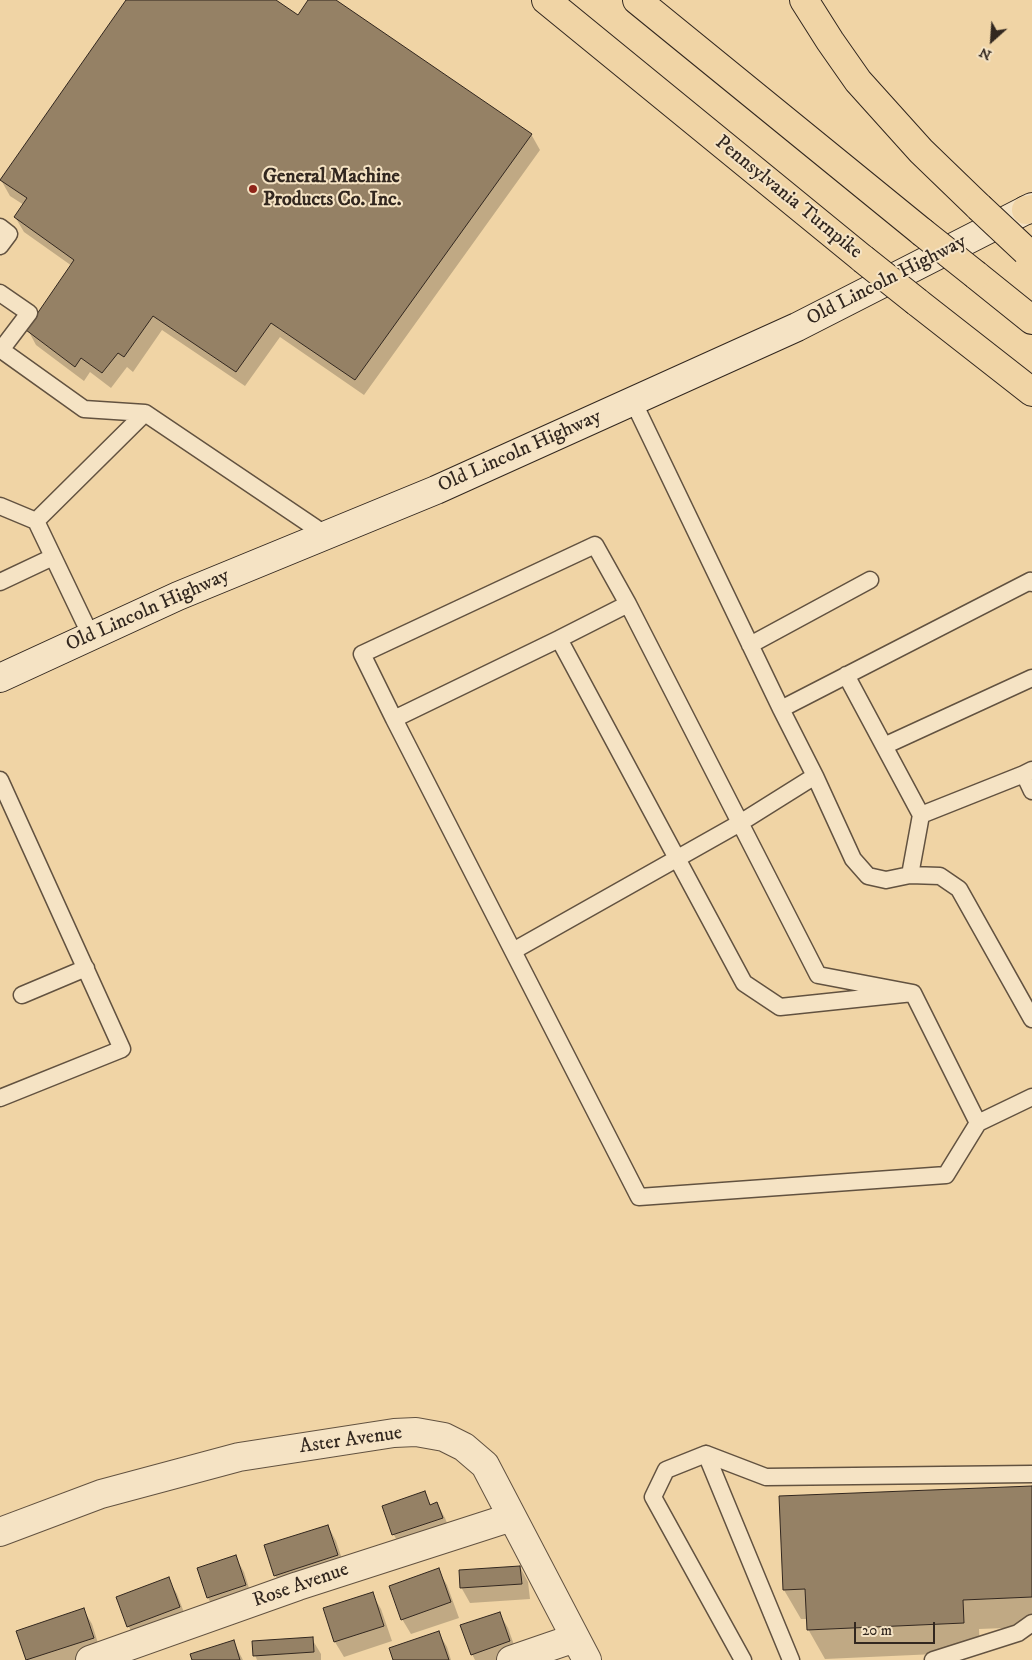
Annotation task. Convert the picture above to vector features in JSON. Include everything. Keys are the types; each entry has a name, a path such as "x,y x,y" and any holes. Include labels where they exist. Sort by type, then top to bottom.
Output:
{"highway":[{"name":"Pennsylvania Turnpike","path":"541,0 555,8 917,302 1032,392"},
{"path":"638,0 1032,320"},
{"path":"804,0 858,81 921,151 1029,254"}],"street":[{"name":"Old Lincoln Highway","path":"0,678 178,596 436,490 797,327 1030,209"},
{"name":"Aster Avenue","path":"0,1532 102,1494 238,1457 394,1433 416,1432 444,1437 464,1447 485,1465 581,1649"},
{"name":"Rose Avenue","path":"90,1660 298,1586 512,1517"},
{"path":"511,1660 581,1649"}],"lane":[{"path":"0,227 9,234 0,246"},
{"path":"0,293 29,313 1,349 84,409 145,413 326,535"},
{"path":"633,401 815,776 853,859 868,876 886,880 910,875 940,876 959,889 1032,1019"},
{"path":"36,521 145,413"},
{"path":"0,506 36,521 91,636"},
{"path":"913,993 818,974 628,604 595,544 362,654 639,1197 946,1175 978,1123 1032,1097"},
{"path":"0,582 53,557"},
{"path":"750,645 870,580"},
{"path":"781,709 1030,581 1032,583"},
{"path":"394,720 628,604"},
{"path":"559,639 744,982 780,1007 913,993"},
{"path":"846,675 921,815 910,875"},
{"path":"884,746 1032,678"},
{"path":"921,815 1028,772 1032,791"},
{"path":"513,951 740,823 815,776"},
{"path":"0,780 122,1049 0,1098"},
{"path":"22,995 86,968"},
{"path":"913,993 978,1123"},
{"path":"743,1660 653,1497 666,1470 706,1454 766,1477 1032,1474"},
{"path":"706,1454 792,1660"},
{"path":"933,1660 1018,1633 1032,1623"}],"building":[{"name":"General Machine Products Co. Inc.","path":"126,0 276,0 298,15 308,0 336,0 532,134 355,380 271,323 236,372 153,316 124,357 118,353 102,373 81,358 75,367 26,330 74,260 14,217 27,198 0,180"},
{"path":"1032,1486 1032,1597 963,1600 964,1623 807,1630 805,1589 783,1590 779,1496"},
{"path":"425,1491 430,1505 437,1502 443,1518 392,1535 382,1506"},
{"path":"328,1525 338,1555 274,1576 264,1545"},
{"path":"236,1555 246,1585 207,1598 197,1568"},
{"path":"520,1566 522,1584 460,1588 459,1570"},
{"path":"439,1568 451,1602 401,1620 389,1586"},
{"path":"169,1577 180,1607 127,1627 116,1597"},
{"path":"373,1592 384,1626 334,1642 323,1608"},
{"path":"84,1608 94,1638 26,1660 16,1631"},
{"path":"500,1612 510,1641 471,1655 460,1625"},
{"path":"439,1631 449,1660 393,1660 389,1648"},
{"path":"313,1637 314,1652 253,1656 252,1641"},
{"path":"234,1640 240,1660 192,1660 190,1654"}],"place":[{"name":"General Machine Products Co. Inc.","path":"253,189"}]}
